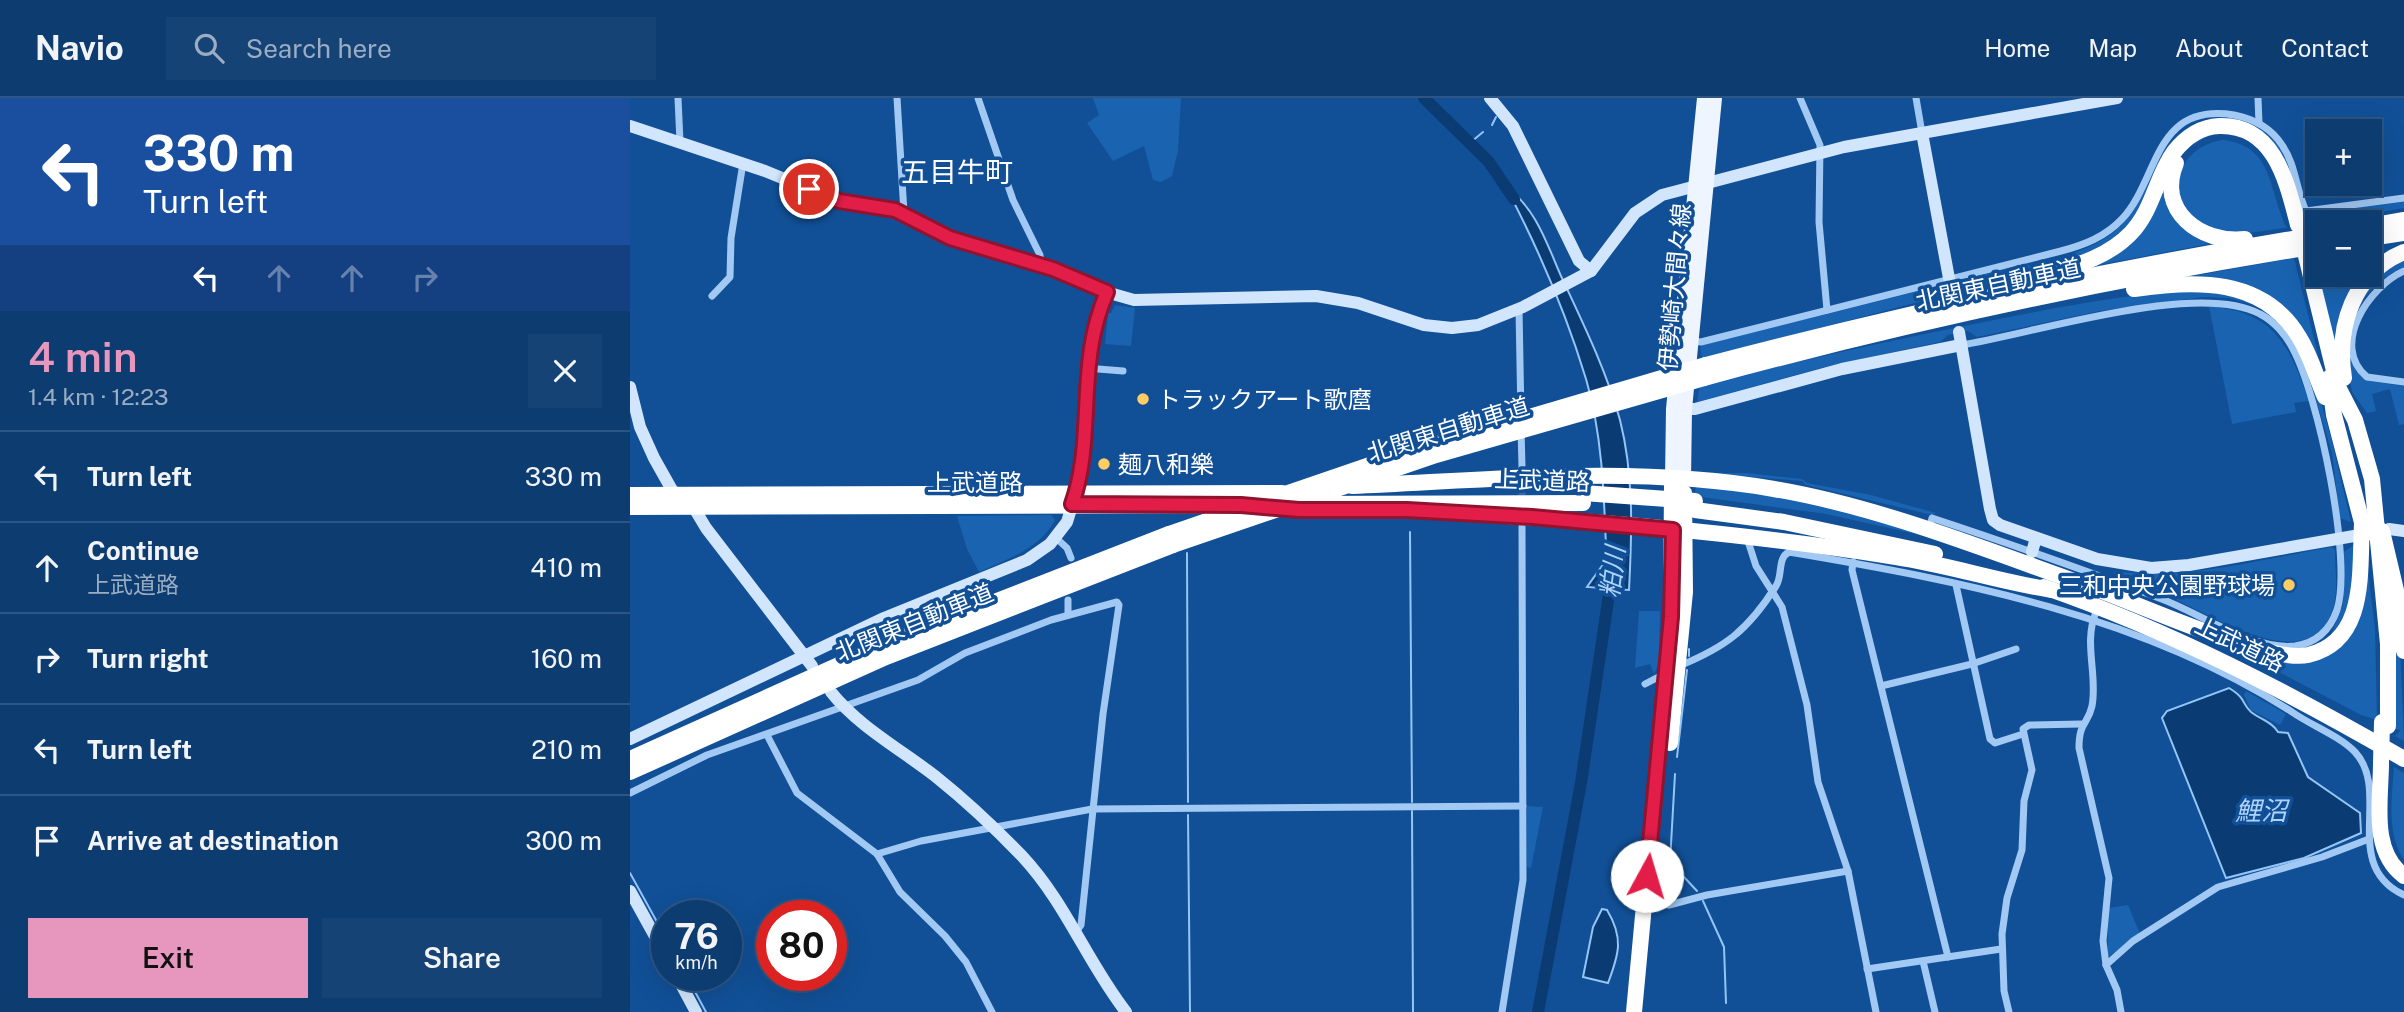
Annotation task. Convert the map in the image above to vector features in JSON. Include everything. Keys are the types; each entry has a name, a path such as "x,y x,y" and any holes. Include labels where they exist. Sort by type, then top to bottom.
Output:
{"highway":[{"path":"1872,322 2068,268 2114,248 2140,221 2175,151 2189,137 2207,128 2238,128 2265,144 2279,163 2295,226 2274,168 2253,143 2232,134 2210,134 2181,154 2172,173 2171,193 2180,215 2197,231 2223,239 2305,230"},
{"path":"2382,223 2404,220"},
{"path":"2382,236 2404,233"},
{"name":"北関東自動車道","path":"630,759 881,646 1431,444 1705,371 1872,322 2125,268 2305,236"},
{"path":"2404,251 2388,260 2368,278 2347,313 2342,352 2351,410 2367,460 2377,512 2393,569 2404,651"},
{"name":"北関東自動車道","path":"1705,371 2069,291 2305,253"},
{"path":"1969,313 2167,285 2213,284 2237,289 2270,304 2294,328 2334,415"},
{"path":"1294,493 1329,487 1581,476 1751,486 1825,500 2041,569 2260,650 2302,656 2330,645 2349,624 2359,590 2358,530 2334,415 2313,287"},
{"path":"2315,287 2338,387 2351,410"},
{"path":"1643,1012 1650,904 1672,670 1679,530 1678,480"},
{"name":"上武道路","path":"630,506 1294,493 1583,498 1695,505 1863,527 2009,565 2150,617 2244,660 2404,747"},
{"name":"上武道路","path":"630,495 1074,499 1241,505 1583,498"},
{"path":"1241,505 1583,521 1746,537 1895,557 2052,590"},
{"name":"上武道路","path":"1695,505 1900,545 2052,590 2134,621 2216,657 2404,759"},
{"path":"2377,512 2376,551 2388,644 2385,724"},
{"path":"2358,530 2370,553 2379,619 2385,724 2391,765 2388,835 2392,850 2404,867"},
{"name":"北関東自動車道","path":"630,772 886,657 1171,539"},
{"path":"2009,565 2041,569 2070,586"},
{"path":"2349,727 2391,765"},
{"path":"2391,765 2382,841 2390,863 2404,876"},
{"path":"1634,1012 1650,904"}],"main road":[{"name":"伊勢崎大間々線","path":"1678,480 1691,341 1704,98"},
{"name":"伊勢崎大間々線","path":"1678,480 1672,409 1700,184 1714,98"}],"street":[{"path":"678,98 680,142"},
{"path":"897,98 904,213"},
{"path":"978,98 1006,182 1040,255 1041,265"},
{"path":"1490,98 1513,126 1579,261 1591,271"},
{"path":"1800,98 1818,138 1820,153 1819,222 1827,310"},
{"path":"1916,98 1950,284"},
{"path":"630,126 743,163 831,198 904,213 958,242 1041,265 1107,292 1150,302 1297,296 1333,298 1424,325 1451,328 1478,325 1523,308 1591,271 1640,208 1662,195 1820,153 2117,98"},
{"path":"2258,98 2259,123"},
{"path":"1691,341 1702,342 1827,310 1950,284 2074,247 2108,232 2129,211 2160,146 2187,123 2218,114 2259,123 2276,137 2288,155 2306,211 2404,198"},
{"path":"712,296 730,277 731,238 743,163"},
{"path":"2404,271 2381,286 2365,304 2355,329 2353,349 2356,363 2367,377 2404,383"},
{"path":"630,739 808,661 884,618 1027,560 1056,538 1067,522 1074,499 1086,368 1094,326 1107,292"},
{"path":"1685,408 1695,410 1960,339 2193,303 2229,304 2259,313 2284,335 2300,365 2318,426 2339,539 2337,609 2324,632 2298,645 2263,642 2107,584 2032,552 1932,519 1930,526"},
{"path":"1522,467 1523,308"},
{"path":"1960,339 1992,515 2000,525 2097,559 2151,568 2189,565 2339,539 2358,530"},
{"path":"1086,368 1123,371"},
{"path":"630,387 643,434 675,494 692,505 808,661"},
{"path":"1502,1012 1522,897 1522,527"},
{"path":"2389,529 2404,530"},
{"path":"1746,537 1756,566 1782,607 1807,705 1818,782 1847,871 1875,1012"},
{"path":"1056,538 1067,548 1071,558"},
{"path":"2032,552 2036,538"},
{"path":"1645,684 1727,644 1772,591 1787,552 1919,572 1956,584 2094,616 2233,676 2348,746 2365,770 2369,839 2376,869 2391,887 2404,895"},
{"path":"1853,562 1948,957"},
{"path":"1956,584 1992,743 2022,734"},
{"path":"1068,600 1068,615"},
{"path":"630,793 707,755 924,677 965,653 1068,615 1114,602 1119,605 1092,809 1081,925 1076,932"},
{"path":"2094,616 2089,635 2092,703 2081,724 2080,759 2109,878 2102,928 2106,965 2117,990 2121,1012"},
{"path":"1881,687 1972,664 2016,649"},
{"path":"831,692 844,706 936,778 993,829 1038,875 1076,932 1096,973 1126,1012"},
{"path":"2009,1012 2004,991 2001,949 2004,911 2022,850 2024,801 2032,770 2022,734 2024,727 2029,725 2081,724"},
{"path":"767,735 797,793 877,855 900,892 946,936 962,956 992,1012"},
{"path":"877,855 921,841 1092,809 1523,806"},
{"path":"2106,965 2133,941 2227,883 2291,866 2369,839"},
{"path":"1650,904 1669,905 1707,895 1847,871"},
{"path":"630,891 651,929"},
{"path":"1867,969 2001,949"},
{"path":"1923,961 1935,1012"},
{"path":"685,991 696,1012"}],"shaded area":[{"path":"1093,98 1181,98 1178,151 1172,176 1161,182 1153,180 1144,146 1113,161 1087,123 1099,115"},
{"path":"2224,117 2260,129 2272,139 2288,164 2305,216 2305,225 2281,154 2204,122 2137,216 2107,246 2062,264 1702,359 1700,347 1703,345 1939,286 1944,291 1958,288 1963,279 2037,264 2091,246 2125,222 2166,149 2179,134 2198,123"},
{"path":"2222,140 2252,151 2261,161 2287,228 2236,233 2216,231 2192,218 2183,206 2178,193 2178,179 2183,166 2192,154 2205,145"},
{"path":"2166,177 2178,219 2191,232 2214,243 2088,267 2101,260"},
{"path":"2404,200 2404,208 2382,212 2342,210"},
{"path":"2294,258 2322,371 2299,327 2275,299 2242,283 2193,276"},
{"path":"2404,258 2404,267 2382,280 2382,274"},
{"path":"2320,287 2359,287 2336,348"},
{"path":"2369,287 2375,287 2365,299 2356,320 2356,369 2370,381 2404,386 2404,424 2399,425 2390,389 2372,394 2376,411 2367,413 2352,392 2348,367 2354,313"},
{"path":"2211,288 2258,305 2283,323 2295,338 2306,360 2325,416 2351,522 2340,518 2332,453 2298,349 2278,321 2257,306 2229,298 2204,297 2100,311 1977,337 1968,331 1948,335 1940,342 1817,369 1697,402 1700,385 1837,353 2062,307 2151,293"},
{"path":"1115,305 1135,308 1131,346 1105,344 1108,313 1111,313"},
{"path":"2209,306 2250,316 2276,334 2294,363 2309,401 2294,403 2296,412 2232,424"},
{"path":"1708,473 1746,473 1802,479 1807,483 1871,495 1936,513 1932,515 1806,485 1802,481"},
{"path":"1697,484 1791,495 1934,538 1826,514 1694,496"},
{"path":"1051,515 1055,520 1041,539 979,572 967,549 957,516"},
{"path":"2355,544 2356,577 2341,628 2331,634 2343,605 2344,552"},
{"path":"2332,547 2335,550 2335,603 2329,619 2316,634 2298,641 2277,641 2232,627 2114,574 2115,571 2196,571"},
{"path":"2384,552 2400,647 2404,741 2395,736 2401,730 2393,729"},
{"path":"2366,554 2375,629 2377,720 2361,715 2216,639 2268,656 2334,648"},
{"path":"1639,611 1660,611 1659,663 1654,674 1650,664 1635,668"},
{"path":"2246,691 2286,714 2280,725 2251,710 2244,695"},
{"path":"2394,767 2404,773 2404,860 2392,826"},
{"path":"1527,806 1543,807 1531,868 1527,867"},
{"path":"2128,905 2140,934 2108,957 2108,908"}],"water":[{"path":"1506,187 1525,205 1539,227 1594,347 1620,420 1630,483 1629,590 1587,587 1604,563 1606,548 1596,420 1586,379 1560,305"},
{"name":"鯉沼","path":"2229,688 2239,695 2251,712 2278,732 2288,733 2308,777 2360,813 2361,833 2304,858 2226,878 2162,718 2167,711"},
{"path":"1602,909 1607,910 1618,938 1617,955 1608,983 1583,977 1593,927"}],"waterway":[{"name":"粕川","path":"1424,98 1489,162 1514,199"},
{"path":"1492,125 1496,117"},
{"path":"1471,142 1483,132"},
{"path":"1410,532 1412,802"},
{"path":"1187,553 1188,802"},
{"name":"粕川","path":"1538,1012 1581,783 1612,574"},
{"path":"1689,649 1689,656"},
{"path":"1677,757 1687,670"},
{"path":"1675,774 1670,862 1697,891"},
{"path":"1412,811 1413,1012"},
{"path":"1188,815 1190,1012"},
{"path":"630,873 651,911"},
{"path":"1703,901 1724,947 1726,1003"},
{"path":"695,991 706,1012"}],"tunnel":[{"path":"1522,478 1522,505"}],"place":[{"name":"トラックアート歌麿","path":"1143,399"},
{"name":"麺八和樂","path":"1104,464"},
{"name":"三和中央公園野球場","path":"2289,585"}],"district":[{"name":"五目牛町","path":"957,171"}],"route":[{"path":"809,189 839,201 904,213 967,245 1069,274 1107,292 1094,326 1088,352 1079,483 1072,504 1407,510 1532,517 1673,530 1671,617 1647,876"}]}
